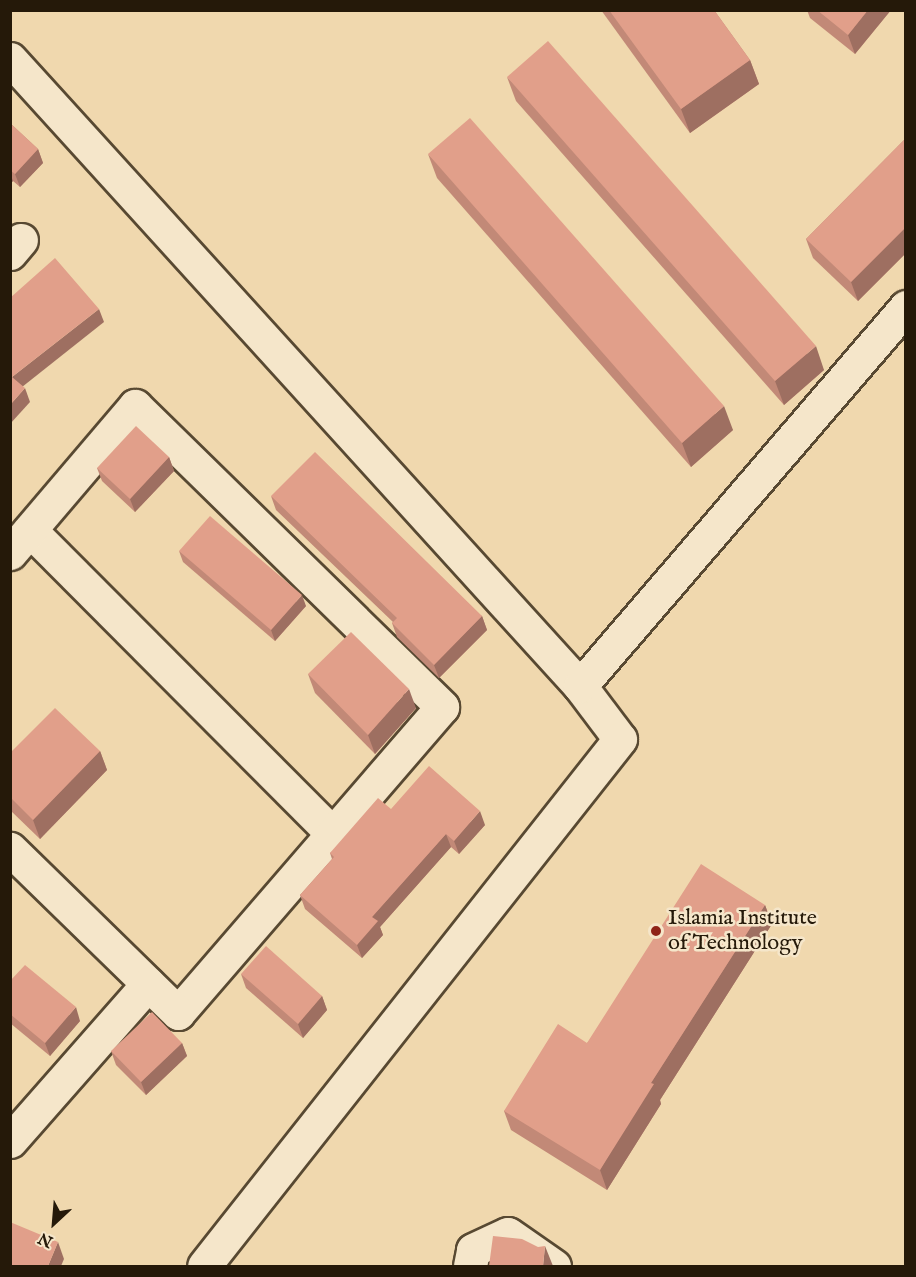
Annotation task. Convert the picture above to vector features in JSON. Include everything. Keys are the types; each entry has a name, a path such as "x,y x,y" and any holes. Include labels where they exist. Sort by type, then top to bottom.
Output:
{"street":[{"path":"10,59 580,686 620,739 204,1266"},
{"path":"580,686 906,307"},
{"path":"10,849 178,1013 333,834 442,707 135,406 20,542 333,834"},
{"path":"10,1141 148,984"},
{"path":"470,1266 473,1250 508,1234 554,1266"}],"building":[{"path":"609,10 714,10 750,60 681,109"},
{"path":"817,10 868,10 848,35"},
{"path":"548,41 816,346 775,381 507,77"},
{"path":"470,118 724,406 682,443 428,154"},
{"path":"10,123 38,149 15,174 10,170"},
{"path":"906,138 906,227 851,282 806,239"},
{"path":"55,258 99,309 12,377 25,388 10,405 10,298"},
{"path":"136,426 169,457 130,499 97,468"},
{"path":"315,452 482,616 434,665 392,623 397,618 271,496"},
{"path":"210,516 302,595 271,630 179,551"},
{"path":"351,632 409,689 368,735 308,674"},
{"path":"55,708 100,751 33,820 10,797 10,753"},
{"path":"429,766 480,811 454,841 446,834 372,917 378,921 357,945 300,895 334,857 330,853 378,798 391,809"},
{"path":"701,864 765,905 651,1083 654,1084 600,1170 504,1111 558,1024 587,1043"},
{"path":"266,946 322,996 298,1024 241,974"},
{"path":"25,965 76,1007 45,1043 10,1014 10,981"},
{"path":"152,1012 182,1043 141,1082 111,1051"},
{"path":"10,1222 58,1242 48,1266 10,1266"},
{"path":"493,1236 522,1239 538,1247 545,1246 543,1266 489,1266"}],"place":[{"name":"Islamia Institute of Technology","path":"656,931"}]}
